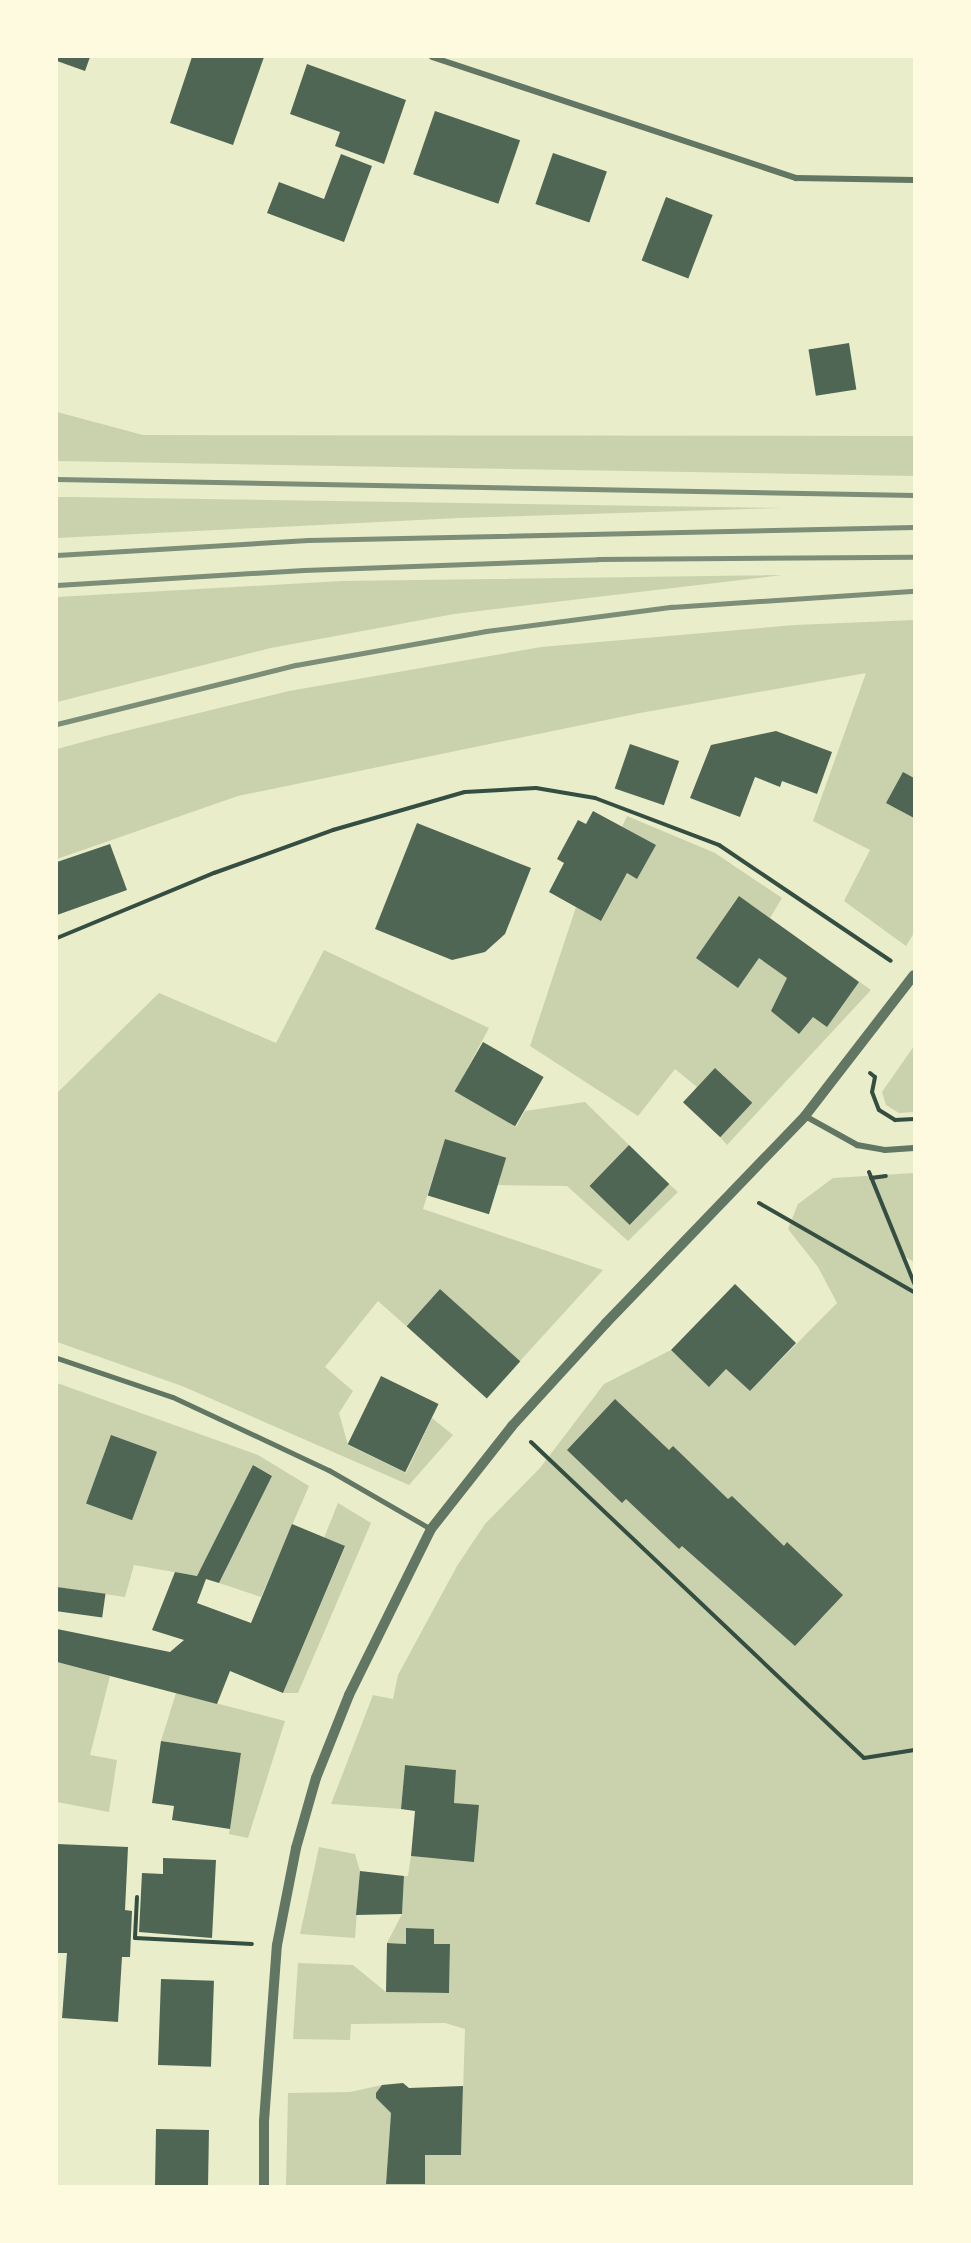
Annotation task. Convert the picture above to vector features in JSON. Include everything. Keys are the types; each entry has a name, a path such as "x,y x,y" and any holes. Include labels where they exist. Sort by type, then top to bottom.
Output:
{"street":[{"path":"432,57 796,178 914,180"},
{"path":"264,2186 264,2121 277,1945 296,1848 316,1778 349,1695 431,1529 512,1426 732,1188 805,1116 914,976"},
{"path":"805,1116 857,1145 885,1150 914,1148"}],"lane":[{"path":"57,1358 174,1396 329,1470 431,1529"}],"path":[{"path":"57,938 214,873 333,830 465,792 536,788 595,798 719,845 914,976"},
{"path":"875,1077 872,1092 879,1110 896,1120 914,1119"},
{"path":"857,1145 914,1283"},
{"path":"732,1188 914,1292"},
{"path":"533,1444 864,1758 914,1750"},
{"path":"137,1897 135,1938 277,1945"}],"green space":[{"path":"57,412 143,435 914,436 914,476 57,461"},
{"path":"57,497 782,508 459,518 57,538"},
{"path":"782,575 454,614 271,648 57,702 57,597 342,581"},
{"path":"914,620 914,933 906,946 844,901 870,850 813,821 866,673 640,713 238,796 57,859 57,749 289,691 541,647 795,625"},
{"path":"627,816 715,853 782,898 770,918 871,990 727,1145 720,1137 752,1103 715,1069 697,1087 675,1069 638,1116 530,1046 576,907 601,921 627,873 637,878 655,846 622,827"},
{"path":"324,950 489,1028 455,1091 516,1127 525,1111 585,1102 629,1145 589,1186 630,1225 669,1184 678,1192 628,1241 567,1186 498,1185 506,1158 445,1139 423,1209 603,1270 520,1361 440,1289 406,1326 378,1301 325,1367 353,1391 339,1413 348,1445 406,1473 432,1418 453,1435 409,1485 182,1386 57,1342 57,1093 159,993 276,1043"},
{"path":"914,1046 914,1112 899,1113 886,1105 882,1092"},
{"path":"914,1173 914,1262 904,1256 914,1283 914,2186 286,2186 288,2093 350,2092 382,2085 376,2098 391,2113 386,2184 425,2184 425,2155 461,2155 465,2029 445,2023 351,2024 350,2040 293,2039 298,1963 353,1965 386,1992 449,1993 450,1945 434,1944 434,1929 406,1928 406,1944 387,1943 402,1914 404,1876 408,1876 411,1856 474,1861 479,1806 454,1803 456,1770 405,1765 401,1809 331,1804 373,1695 393,1699 398,1675 457,1566 485,1524 540,1468 604,1384 671,1350 709,1386 726,1369 750,1391 837,1303 818,1267 788,1229 798,1204 833,1178"},
{"path":"57,1383 258,1455 309,1486 261,1597 219,1583 272,1476 254,1465 197,1576 134,1565 125,1597 57,1587"},
{"path":"338,1503 371,1523 298,1693 283,1693 345,1547 324,1538"},
{"path":"57,1662 110,1676 90,1755 117,1760 109,1812 57,1802"},
{"path":"176,1693 285,1721 248,1838 229,1834 241,1753 161,1741"},
{"path":"319,1847 355,1854 360,1871 355,1938 300,1934"}],"building":[{"path":"57,57 90,57 85,71 57,61"},
{"path":"192,57 264,57 233,145 170,123"},
{"path":"307,64 406,100 384,164 335,146 340,132 290,114"},
{"path":"435,111 520,140 498,204 413,174"},
{"path":"553,153 607,172 589,223 535,204"},
{"path":"341,154 372,166 344,242 267,213 279,182 324,199"},
{"path":"666,197 713,215 688,278 642,260"},
{"path":"849,343 856,389 816,396 809,349"},
{"path":"776,731 832,752 817,794 782,781 780,787 755,777 740,817 690,798 711,745"},
{"path":"630,744 679,761 664,805 615,788"},
{"path":"903,772 914,778 914,818 886,803"},
{"path":"593,811 656,845 637,879 627,873 601,921 549,892 564,863 557,859 578,820 586,824"},
{"path":"417,823 531,868 505,934 485,952 452,960 375,929"},
{"path":"110,844 127,890 57,915 57,862"},
{"path":"739,896 859,982 827,1027 813,1017 799,1034 771,1011 787,978 759,958 738,988 696,958"},
{"path":"483,1042 544,1077 515,1126 455,1091"},
{"path":"715,1068 752,1103 720,1137 683,1102"},
{"path":"445,1139 506,1158 489,1214 428,1195"},
{"path":"629,1145 669,1184 630,1225 589,1186"},
{"path":"735,1284 796,1343 750,1391 726,1369 709,1387 671,1350"},
{"path":"440,1289 520,1361 487,1398 407,1326"},
{"path":"381,1376 439,1404 405,1472 348,1444"},
{"path":"615,1399 669,1450 673,1446 728,1499 732,1496 784,1546 787,1542 843,1595 795,1646 682,1546 679,1549 626,1499 622,1503 567,1450"},
{"path":"111,1435 157,1452 132,1520 86,1504"},
{"path":"253,1465 272,1476 219,1583 206,1579 197,1603 251,1623 292,1524 345,1546 283,1693 230,1671 217,1704 57,1662 57,1629 170,1652 184,1640 152,1630 175,1572 197,1576"},
{"path":"57,1587 106,1594 102,1618 57,1611"},
{"path":"161,1741 241,1753 230,1829 172,1820 174,1806 152,1803"},
{"path":"405,1765 456,1770 454,1803 479,1805 474,1862 411,1856 415,1811 401,1809"},
{"path":"57,1844 128,1847 125,1910 132,1911 130,1957 122,1957 118,2022 62,2018 67,1953 57,1953"},
{"path":"163,1858 216,1860 212,1938 139,1932 142,1873 163,1874"},
{"path":"360,1871 404,1876 402,1914 356,1915"},
{"path":"406,1928 434,1929 434,1944 450,1944 449,1993 386,1992 387,1943 406,1944"},
{"path":"161,1979 214,1981 211,2067 158,2065"},
{"path":"403,2083 409,2088 463,2086 461,2155 425,2155 425,2184 386,2184 391,2113 376,2098 376,2093 382,2085"},
{"path":"156,2129 209,2130 208,2186 155,2186"}],"railway":[{"path":"57,479 914,495"},
{"path":"57,555 308,540 914,527"},
{"path":"57,585 304,570 598,559 914,557"},
{"path":"57,724 296,665 486,631 671,607 914,591"}]}
